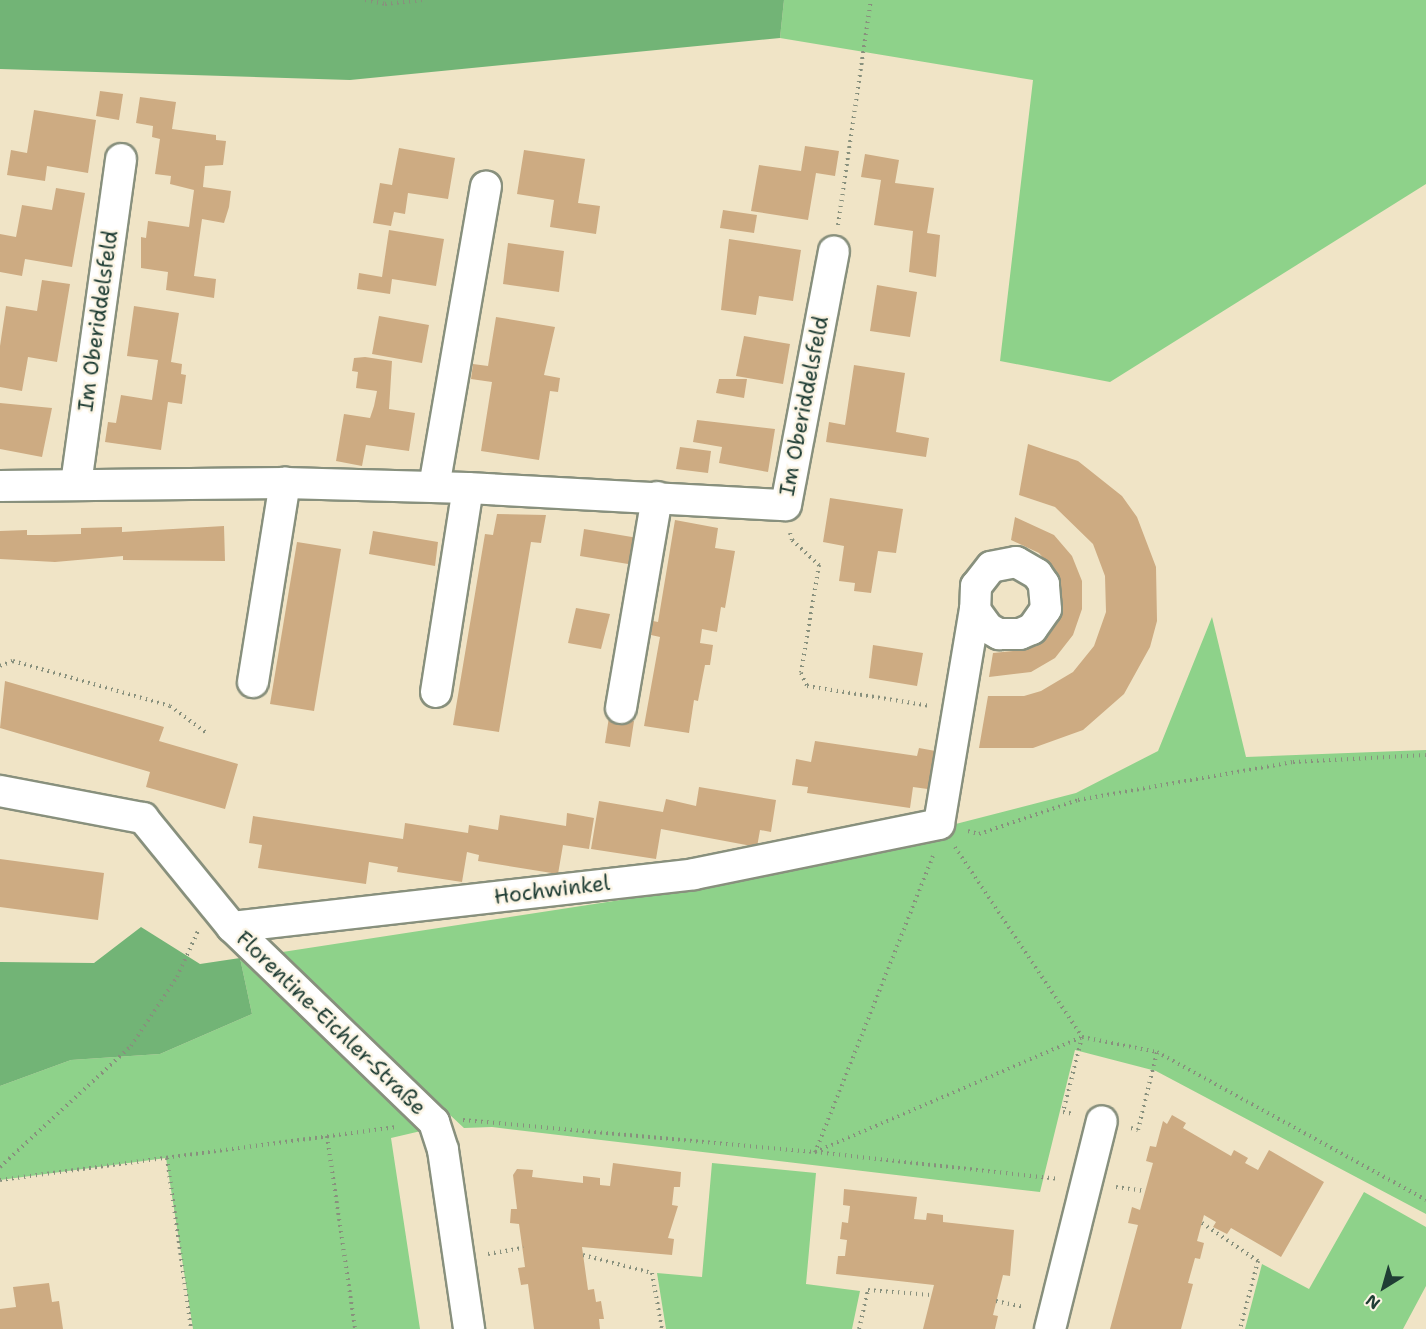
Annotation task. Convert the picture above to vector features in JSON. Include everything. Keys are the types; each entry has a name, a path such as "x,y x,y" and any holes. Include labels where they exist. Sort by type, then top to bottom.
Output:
{"street":[{"name":"Im Oberiddelsfeld","path":"76,484 121,159"},
{"path":"434,487 486,186"},
{"name":"Im Oberiddelsfeld","path":"0,486 285,483 468,488 786,505 834,252"},
{"path":"253,682 285,483"},
{"path":"436,692 468,488"},
{"path":"621,708 657,497"},
{"path":"939,824 975,610"},
{"path":"0,791 143,818 232,927"},
{"name":"Hochwinkel","path":"232,927 694,874 939,824"},
{"name":"Florentine-Eichler-Straße","path":"232,927 434,1122 443,1150 469,1329"},
{"path":"1050,1329 1102,1121"}],"path":[{"path":"365,0 385,4 423,0"},
{"path":"834,252 871,0"},
{"path":"786,505 792,540 819,564 801,674 807,686 957,711"},
{"path":"0,666 13,661 170,706 208,734"},
{"path":"939,824 979,834 1078,800 1293,762 1426,755"},
{"path":"939,824 1082,1037 1064,1112"},
{"path":"815,1152 937,845 939,824"},
{"path":"0,1167 130,1046 177,977 211,904"},
{"path":"815,1152 1082,1037 1157,1052 1426,1200"},
{"path":"1138,1130 1157,1052"},
{"path":"0,1180 434,1122 480,1119 815,1152 1086,1183"},
{"path":"327,1136 355,1329"},
{"path":"167,1158 191,1329"},
{"path":"1202,1223 1258,1261 1240,1329"},
{"path":"583,1255 652,1273 662,1329"},
{"path":"859,1329 868,1290 932,1295"},
{"path":"996,1302 1016,1305"}],"green space":[{"path":"0,0 784,0 780,38 350,80 0,69"},
{"path":"784,0 1426,0 1426,184 1110,382 1000,361 1033,80 780,38"},
{"path":"1212,617 1246,757 1426,750 1426,1214 1156,1071 1075,1050 1040,1192 492,1127 464,1128 276,953 718,885 1076,793 1158,751"},
{"path":"141,927 200,964 240,958 252,1014 160,1054 71,1060 0,1086 0,962 94,963"},
{"path":"240,958 421,1131 391,1138 420,1329 193,1329 166,1158 0,1180 0,1086 71,1060 160,1054 252,1014"},
{"path":"712,1163 816,1173 806,1284 860,1291 852,1329 666,1329 657,1273 702,1277"},
{"path":"1364,1192 1426,1227 1426,1286 1403,1329 1245,1329 1262,1264 1309,1289"}],"building":[{"path":"100,91 123,94 119,120 96,116"},
{"path":"140,97 176,102 172,129 216,135 216,140 226,141 223,165 205,166 203,187 231,191 229,207 224,223 202,219 194,276 216,279 214,298 166,290 168,272 141,268 141,237 146,238 148,221 189,227 194,190 170,184 171,176 155,174 160,139 152,137 153,126 136,123"},
{"path":"34,110 96,120 88,173 47,166 45,181 7,175 11,150 27,153"},
{"path":"805,146 839,151 835,176 816,173 808,220 751,211 759,165 801,171"},
{"path":"399,148 455,158 448,199 408,193 405,214 394,212 391,226 373,223 380,183 392,185"},
{"path":"524,150 585,159 578,203 600,206 596,234 550,227 554,200 517,194"},
{"path":"865,154 899,160 895,183 934,188 927,233 940,235 936,277 909,272 913,231 874,225 881,180 861,177"},
{"path":"56,188 85,193 72,267 25,259 22,276 0,272 0,234 16,237 22,205 52,210"},
{"path":"723,210 757,215 754,233 720,228"},
{"path":"389,230 444,239 436,286 392,279 390,294 357,289 359,273 382,277"},
{"path":"729,239 801,250 793,301 759,296 756,315 721,310"},
{"path":"508,243 564,251 559,292 503,284"},
{"path":"42,280 70,284 57,362 28,357 22,391 0,387 0,346 6,306 37,311"},
{"path":"877,285 917,292 910,337 870,331"},
{"path":"134,306 179,313 171,362 182,364 181,374 186,375 182,404 168,402 161,450 105,442 108,422 116,423 121,395 152,400 158,360 127,356"},
{"path":"379,316 429,325 422,363 372,354"},
{"path":"496,317 555,327 544,375 560,378 558,392 550,391 539,460 481,451 492,382 471,379 473,364 488,366"},
{"path":"744,336 790,344 783,384 736,376"},
{"path":"365,357 392,361 389,409 415,413 409,451 366,445 362,466 336,461 344,414 370,418 374,406 377,391 356,388 358,372 352,371 354,358"},
{"path":"854,365 905,373 896,432 929,438 926,457 826,442 829,422 845,425"},
{"path":"719,379 747,379 744,398 716,393"},
{"path":"0,403 52,408 42,457 0,449"},
{"path":"697,420 775,429 768,472 719,463 722,447 693,442"},
{"path":"1028,444 1078,461 1122,496 1137,517 1156,567 1157,621 1150,647 1124,694 1083,730 1033,748 979,748 988,696 1024,696 1041,691 1073,672 1094,646 1106,612 1105,576 1093,544 1055,507 1019,495"},
{"path":"680,447 711,451 708,473 676,469"},
{"path":"830,498 903,509 896,553 878,551 871,593 854,591 855,583 839,581 844,546 823,542"},
{"path":"497,514 546,515 541,543 531,542 499,732 453,725 485,534 493,535"},
{"path":"1015,517 1054,535 1072,556 1082,581 1082,609 1073,635 1055,658 1031,672 989,677 993,653 1023,650 1040,639 1058,586 1051,567 1039,553 1011,540"},
{"path":"675,520 718,528 715,548 735,551 725,608 721,607 717,632 702,629 700,643 713,645 710,665 705,665 698,701 694,700 689,733 644,726 660,637 651,635 653,621 658,622"},
{"path":"224,526 225,561 123,560 123,556 55,562 0,559 0,531 27,530 27,535 40,535 81,534 81,528 122,527 122,532"},
{"path":"584,529 638,538 634,565 580,556"},
{"path":"373,531 438,542 435,566 369,554"},
{"path":"297,542 341,549 314,711 270,704"},
{"path":"576,608 610,614 601,649 568,643"},
{"path":"873,645 923,653 917,686 869,678"},
{"path":"5,681 164,727 159,741 238,764 225,809 146,787 150,772 0,728"},
{"path":"609,717 634,721 630,747 605,743"},
{"path":"815,741 917,756 919,748 941,752 935,790 913,787 910,808 807,793 808,787 792,785 796,759 811,762"},
{"path":"699,787 776,800 771,832 760,830 757,847 661,829 656,859 591,849 599,801 663,812 666,799 696,806"},
{"path":"567,813 594,818 589,849 563,845 558,874 478,861 479,855 467,852 462,882 397,872 398,867 369,862 366,884 258,868 262,845 249,843 253,816 403,839 405,823 468,833 469,825 498,830 500,815 566,826"},
{"path":"0,859 104,873 98,920 0,907"},
{"path":"1172,1115 1186,1123 1183,1128 1231,1156 1234,1150 1248,1158 1245,1163 1258,1170 1269,1150 1324,1182 1281,1257 1231,1228 1227,1234 1213,1227 1216,1222 1204,1215 1197,1241 1204,1243 1200,1259 1195,1258 1188,1283 1193,1284 1181,1329 1110,1329 1138,1225 1128,1223 1132,1207 1140,1210 1153,1163 1146,1161 1150,1146 1156,1147 1163,1121 1167,1124"},
{"path":"613,1163 681,1172 680,1187 674,1187 672,1205 678,1206 668,1238 674,1239 672,1255 582,1247 588,1290 594,1289 596,1302 601,1301 604,1319 599,1319 600,1329 534,1329 528,1284 521,1285 518,1268 525,1267 519,1224 510,1223 511,1209 517,1209 513,1175 517,1169 533,1170 532,1177 583,1183 583,1176 600,1178 600,1185 610,1186"},
{"path":"844,1189 917,1197 914,1219 926,1220 927,1213 943,1215 943,1222 1014,1230 1010,1276 1003,1275 993,1315 998,1316 995,1329 923,1329 934,1285 836,1274 838,1256 845,1256 847,1240 840,1239 842,1222 848,1223 850,1206 843,1205"},
{"path":"49,1283 52,1302 59,1301 63,1329 0,1329 0,1309 16,1307 13,1287"}]}
